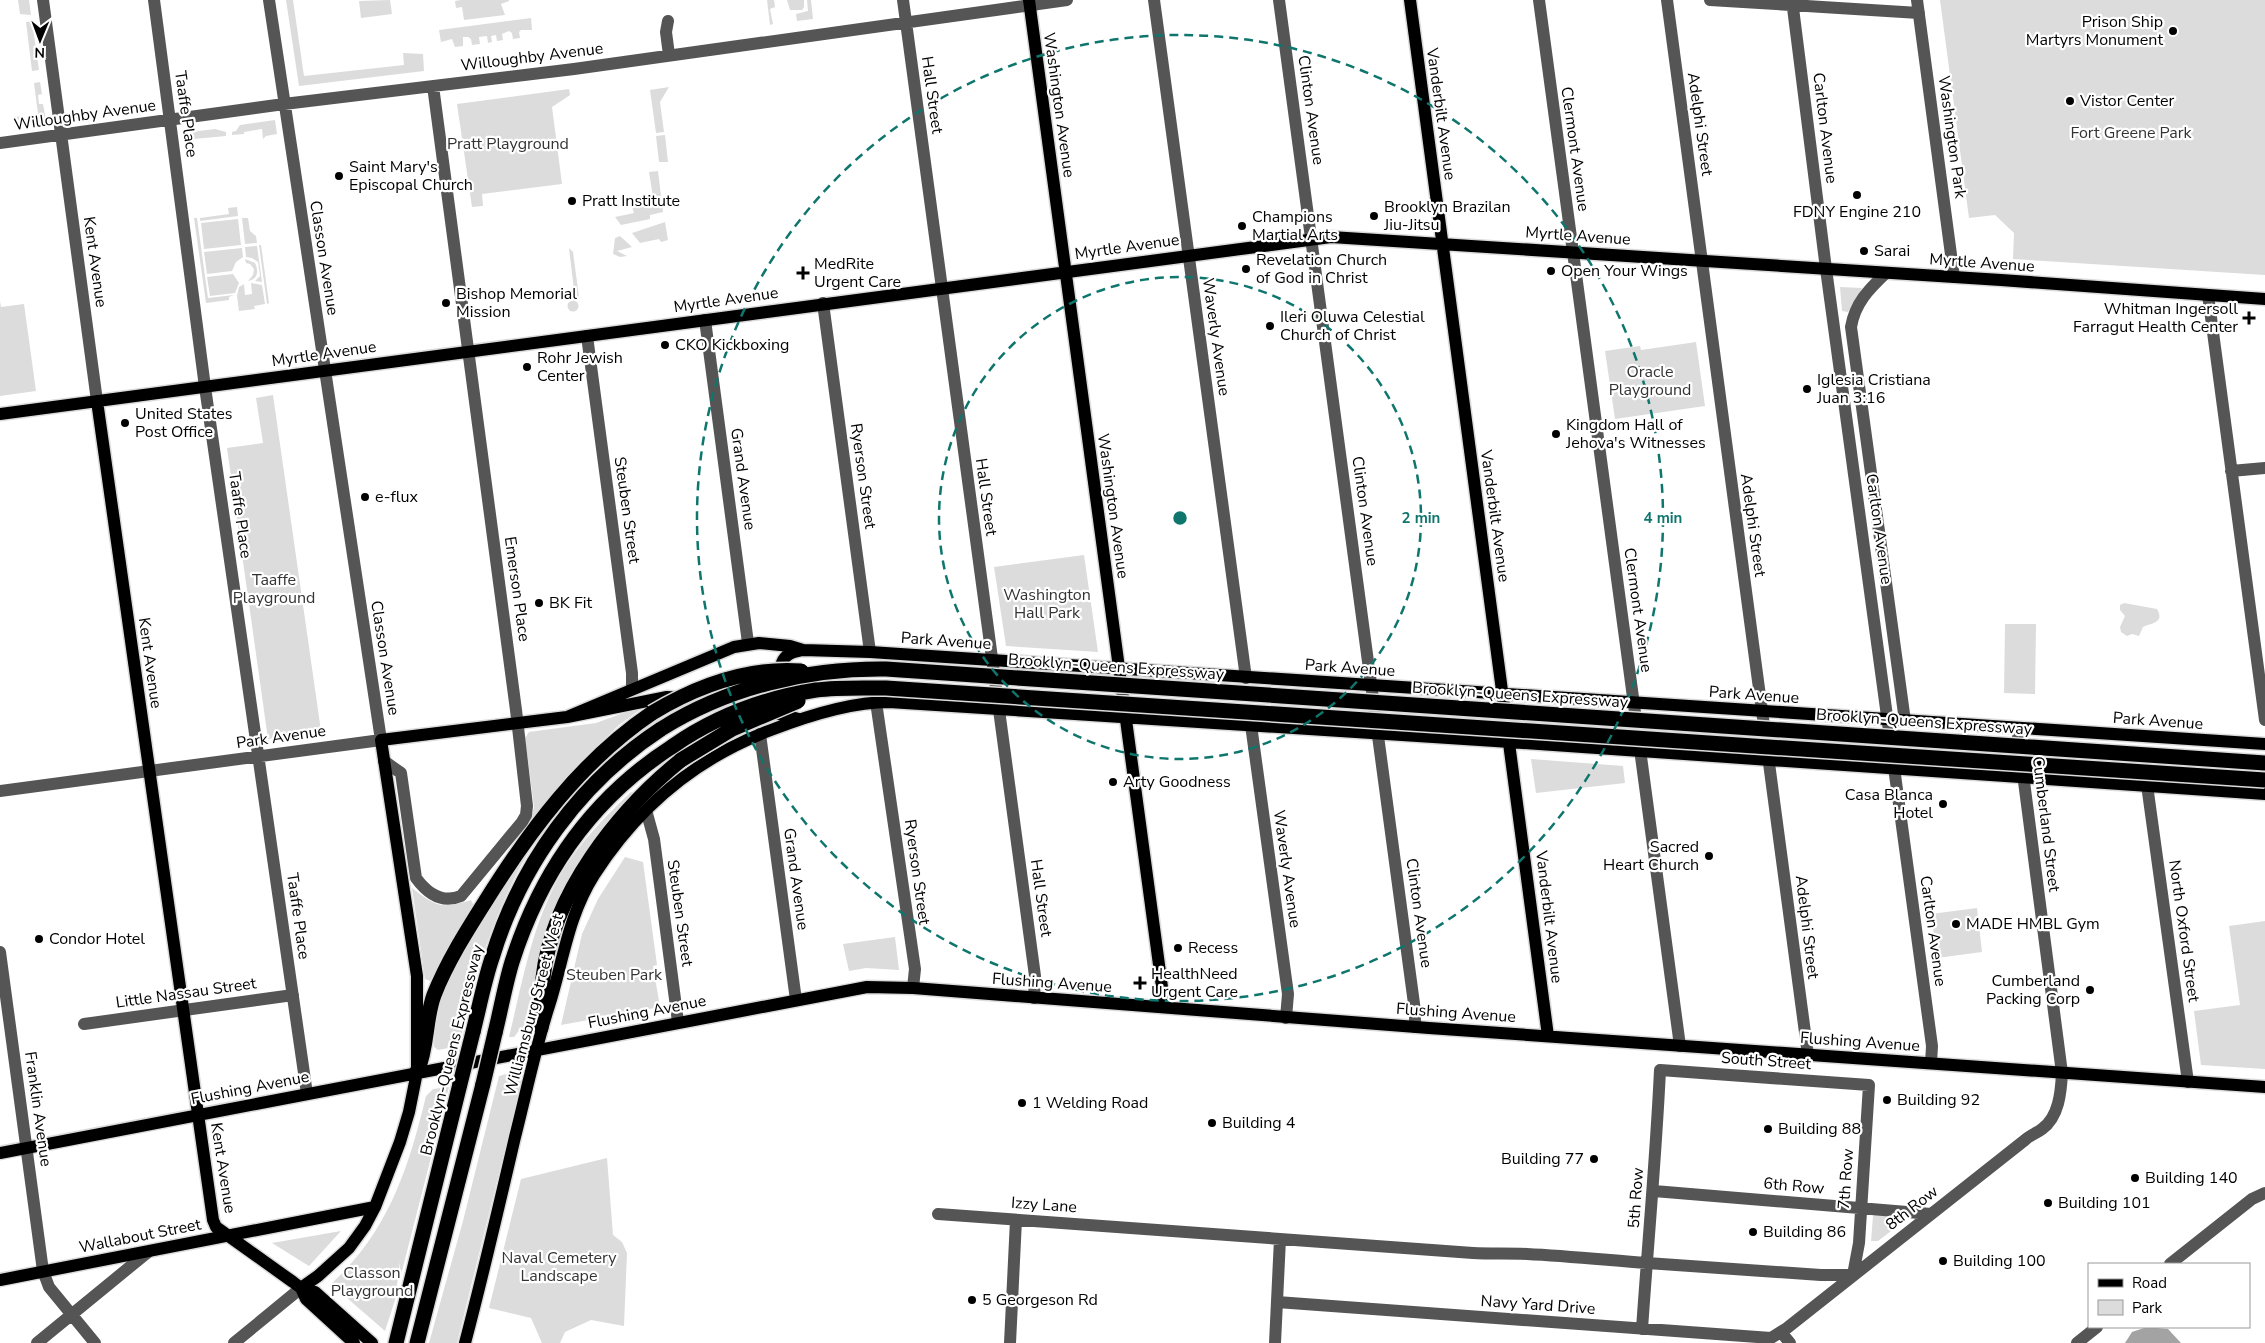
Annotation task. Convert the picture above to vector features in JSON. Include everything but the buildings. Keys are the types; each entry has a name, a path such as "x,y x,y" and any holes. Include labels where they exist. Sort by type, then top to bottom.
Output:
{"highway":[{"name":"Brooklyn-Queens Expressway","path":"397,1340 492,957 514,901 540,852 557,827 598,780 641,742 693,710 727,695 815,672 857,668 886,669 2265,763"},
{"path":"417,1072 424,1056 433,998 461,941 496,884 531,833 574,778 624,731 685,694 717,682 774,670 815,672"},
{"path":"418,1343 484,1084 512,963 531,909 557,862 573,838 633,772 702,727 734,713 775,699 816,690 886,688 2265,780"},
{"path":"541,1028 543,978 558,920 576,881 600,844 627,811 660,777 682,760 732,728 790,705 816,690"}],"main road":[{"name":"Vanderbilt Avenue","path":"1410,0 1548,1036"},
{"name":"Washington Avenue","path":"1029,3 1162,987 1161,1012"},
{"name":"Myrtle Avenue","path":"0,414 1312,238 1331,237 2265,299"},
{"name":"Kent Avenue","path":"97,401 213,1220 216,1227 301,1288 315,1292 372,1343"},
{"name":"Park Avenue","path":"567,717 734,647 748,643 790,646 803,650 870,652 2265,744"},
{"path":"799,720 790,712 785,703 781,671 785,657 803,650"},
{"name":"Park Avenue","path":"382,740 567,717 658,698 686,697 737,703 799,720 876,702 1125,716 2265,794"},
{"name":"Williamsburg Street West","path":"465,1343 541,1028 566,940 578,906 594,876 620,840 646,810 675,783 702,763 730,747 799,720"},
{"name":"Classon Avenue","path":"301,1288 318,1276 349,1248 365,1226 375,1207 400,1142 417,1072 417,976 382,740"},
{"name":"Flushing Avenue","path":"0,1152 867,987 913,988 1034,998 1161,1012 1286,1018 2265,1087"},
{"name":"Wallabout Street","path":"0,1280 375,1207"},
{"name":"Kent Avenue","path":"301,1288 306,1299 354,1343"},
{"path":"470,1326 472,1343"}],"street":[{"name":"Kent Avenue","path":"43,0 97,401"},
{"name":"Taaffe Place","path":"154,0 206,386 307,1094"},
{"name":"Classon Avenue","path":"269,0 382,740"},
{"name":"Hall Street","path":"903,0 1035,976 1034,998"},
{"name":"Willoughby Avenue","path":"0,143 284,104 574,69 1029,3 1067,0"},
{"name":"Waverly Avenue","path":"1154,0 1246,678"},
{"name":"Clinton Avenue","path":"1279,0 1416,1011 1415,1027"},
{"name":"Clermont Avenue","path":"1539,0 1680,1046"},
{"name":"Adelphi Street","path":"1667,0 1808,1055"},
{"path":"1710,0 1918,6"},
{"name":"Carlton Avenue","path":"1793,3 1826,269 1932,1046 1931,1063"},
{"name":"Washington Park","path":"1918,6 1954,277"},
{"path":"668,21 666,32 669,55"},
{"name":"Emerson Place","path":"384,761 401,773 416,878 432,894 443,898 455,898 466,892 526,815 517,723 433,86"},
{"name":"Carlton Avenue","path":"1886,273 1866,292 1857,305 1851,327 1905,721"},
{"path":"2208,295 2265,720"},
{"name":"Ryerson Street","path":"824,304 870,652"},
{"name":"Grand Avenue","path":"705,320 748,643"},
{"name":"Steuben Street","path":"587,336 632,673 632,689"},
{"path":"2231,471 2265,468"},
{"name":"Ryerson Street","path":"876,702 915,969 913,988"},
{"name":"Waverly Avenue","path":"1251,725 1288,994 1286,1018"},
{"name":"Cumberland Street","path":"2017,728 2062,1073 2058,1105"},
{"name":"Grand Avenue","path":"760,734 796,1000"},
{"name":"Park Avenue","path":"0,791 382,740"},
{"name":"North Oxford Street","path":"2147,785 2188,1082"},
{"name":"Steuben Street","path":"646,810 654,839 678,1022"},
{"name":"Franklin Avenue","path":"0,952 43,1272"},
{"name":"Little Nassau Street","path":"84,1024 293,995"},
{"name":"South Street","path":"1660,1070 1869,1085"},
{"name":"5th Row","path":"1642,1328 1654,1191 1660,1070"},
{"name":"7th Row","path":"1853,1275 1859,1243 1869,1085"},
{"name":"8th Row","path":"1782,1332 2024,1140 2045,1127 2058,1105"},
{"name":"6th Row","path":"1654,1191 1931,1214"},
{"path":"2171,1263 2252,1200 2265,1193"},
{"name":"Izzy Lane","path":"938,1214 1280,1239"},
{"path":"1010,1343 1016,1220"},
{"path":"1275,1343 1280,1239 1526,1254 1830,1276 1853,1275"},
{"path":"37,1343 148,1252"},
{"path":"43,1272 49,1287 95,1343"},
{"path":"234,1343 301,1288"},
{"name":"Navy Yard Drive","path":"1278,1302 1773,1338 1782,1332"},
{"path":"2077,1343 2096,1328"},
{"path":"1782,1332 1790,1343"}],"green space":[{"path":"18,0 29,0 31,15 20,14"},
{"path":"286,0 293,0 304,76 404,65 403,53 423,54 424,71 299,86"},
{"path":"390,0 392,14 361,18 359,1"},
{"path":"767,0 774,0 775,7 770,9 773,24 770,25"},
{"path":"787,0 804,0 804,7 802,10 790,10"},
{"path":"807,0 811,0 813,19 797,21 796,14 808,11"},
{"name":"Fort Greene Park","path":"1940,0 2265,0 2265,275 2013,259 2014,233 1995,215 1969,218"},
{"path":"455,1 509,1 501,4 505,15 464,20 462,7 456,8"},
{"path":"531,18 532,30 521,30 519,32 520,38 513,39 512,33 509,31 502,34 503,40 497,41 496,35 491,36 492,42 488,43 487,36 479,37 480,44 472,45 471,39 468,37 463,37 463,46 455,47 452,39 441,42 439,30"},
{"path":"32,21 39,70 32,71 26,22"},
{"path":"40,82 42,94 38,95 39,104 43,104 46,121 17,125 15,117 24,116 25,120 34,119 34,115 38,114 34,83"},
{"path":"669,87 660,102 664,132 656,133 650,90"},
{"name":"Pratt Playground","path":"569,89 570,95 552,107 562,184 482,194 483,206 472,207 457,104"},
{"path":"275,120 277,134 266,136 263,139 262,129 232,135 232,132 236,131 240,125"},
{"path":"215,129 226,132 226,136 183,140 182,133"},
{"path":"665,135 668,162 659,162 656,136"},
{"path":"658,171 663,212 650,215 650,219 621,225 615,217 634,213 630,201 653,197 649,172"},
{"path":"237,207 238,216 200,221 200,218 229,214 228,208"},
{"path":"194,218 197,218 208,298 234,295 229,297 229,300 206,303"},
{"path":"242,218 248,218 250,231 256,236 257,243 245,244"},
{"path":"238,219 241,245 204,249 201,223"},
{"path":"665,222 668,240 661,242 659,239 640,243 632,233"},
{"path":"620,236 632,247 617,251 627,256 620,257 613,254 615,238"},
{"path":"259,245 261,245 269,303 267,304"},
{"path":"257,246 262,282 255,281 260,276 258,262 246,257 245,247"},
{"path":"242,248 243,257 236,262 232,271 207,274 204,252"},
{"path":"569,248 573,252 579,297 567,299 574,290"},
{"path":"245,259 255,263 257,269 256,277 248,281 253,275 254,269 250,264 246,263"},
{"path":"233,274 239,283 235,293 210,296 207,277"},
{"path":"251,283 262,285 265,304 254,306 255,309 239,311 237,296 239,287 244,284 245,295 252,294"},
{"path":"1840,287 1862,288 1848,312 1842,311"},
{"path":"573,300 579,306 573,312 567,306"},
{"path":"0,301 1,307 24,304 36,391 0,396"},
{"name":"Oracle Playground","path":"1696,342 1705,406 1615,419 1605,351 1640,346 1641,350"},
{"name":"Taaffe Playground","path":"273,395 321,731 268,739 227,448 263,443 256,398"},
{"name":"Washington Hall Park","path":"1084,555 1098,652 1006,646 994,567"},
{"path":"2124,603 2157,609 2159,614 2158,620 2143,627 2139,636 2132,634 2127,636 2121,632 2120,627 2125,616 2120,610 2120,605"},
{"path":"2005,624 2036,624 2035,694 2004,693"},
{"path":"648,704 619,725 579,763 525,830 534,807 525,738 529,732 596,723"},
{"path":"1531,759 1623,766 1625,783 1536,793"},
{"path":"631,792 633,794 605,825 586,850 569,879 552,920 525,1029 521,1028 514,1037 509,1037 532,944 548,899 572,857 600,823"},
{"path":"537,839 510,888 489,939 472,992 459,1046 438,1050 434,1047 435,1010 446,978 505,878"},
{"name":"Steuben Park","path":"625,857 643,862 657,965 653,966 660,1007 561,1025 582,934 598,899"},
{"path":"412,888 440,905 453,905 471,900 474,906 430,981 425,979"},
{"name":"MADE HMBL Gym","path":"1977,908 1982,952 1937,958 1931,914"},
{"path":"2265,921 2265,1069 2201,1065 2194,1011 2240,1005 2229,926"},
{"path":"895,937 899,970 866,968 849,971 843,944"},
{"path":"510,1073 520,1074 522,1080 457,1343 429,1343 463,1221 499,1076"},
{"name":"Classon Playground","path":"449,1087 400,1279 400,1262 395,1300 385,1331 331,1284 351,1264 367,1243 393,1198 412,1149 426,1096 433,1089"},
{"name":"Naval Cemetery Landscape","path":"607,1158 613,1235 622,1242 627,1253 624,1326 591,1320 565,1332 560,1343 542,1343 531,1318 489,1308 521,1179"},
{"path":"1875,1214 1903,1216 1903,1222 1878,1241 1871,1241 1873,1216"},
{"path":"341,1231 309,1266 272,1243"}],"shaded area":[{"path":"2144,1328 2168,1329 2181,1343 2125,1343 2132,1332"}],"place":[{"name":"Prison Ship Martyrs Monument","path":"2173,31"},
{"name":"Vistor Center","path":"2070,101"},
{"name":"Saint Mary's Episcopal Church","path":"339,176"},
{"name":"FDNY Engine 210","path":"1857,195"},
{"name":"Pratt Institute","path":"572,201"},
{"name":"Brooklyn Brazilan Jiu-Jitsu","path":"1374,216"},
{"name":"Champions Martial Arts","path":"1242,226"},
{"name":"Sarai","path":"1864,251"},
{"name":"Revelation Church of God in Christ","path":"1246,269"},
{"name":"Open Your Wings","path":"1551,271"},
{"name":"MedRite Urgent Care","path":"803,273"},
{"name":"Bishop Memorial Mission","path":"446,303"},
{"name":"Whitman Ingersoll Farragut Health Center","path":"2249,318"},
{"name":"Ileri Oluwa Celestial Church of Christ","path":"1270,326"},
{"name":"CKO Kickboxing","path":"665,345"},
{"name":"Rohr Jewish Center","path":"527,367"},
{"name":"Iglesia Cristiana Juan 3:16","path":"1807,389"},
{"name":"United States Post Office","path":"125,423"},
{"name":"Kingdom Hall of Jehova's Witnesses","path":"1556,434"},
{"name":"e-flux","path":"365,497"},
{"name":"BK Fit","path":"539,603"},
{"name":"Arty Goodness","path":"1113,782"},
{"name":"Casa Blanca Hotel","path":"1943,804"},
{"name":"Sacred Heart Church","path":"1709,856"},
{"name":"MADE HMBL Gym","path":"1956,924"},
{"name":"Condor Hotel","path":"39,939"},
{"name":"Recess","path":"1178,948"},
{"name":"HealthNeed Urgent Care","path":"1140,983"},
{"name":"Cumberland Packing Corp","path":"2090,990"},
{"name":"Building 92","path":"1887,1100"},
{"name":"1 Welding Road","path":"1022,1103"},
{"name":"Building 4","path":"1212,1123"},
{"name":"Building 88","path":"1768,1129"},
{"name":"Building 77","path":"1594,1159"},
{"name":"Building 140","path":"2135,1178"},
{"name":"Building 101","path":"2048,1203"},
{"name":"Building 86","path":"1753,1232"},
{"name":"Building 100","path":"1943,1261"},
{"name":"5 Georgeson Rd","path":"972,1300"}]}
